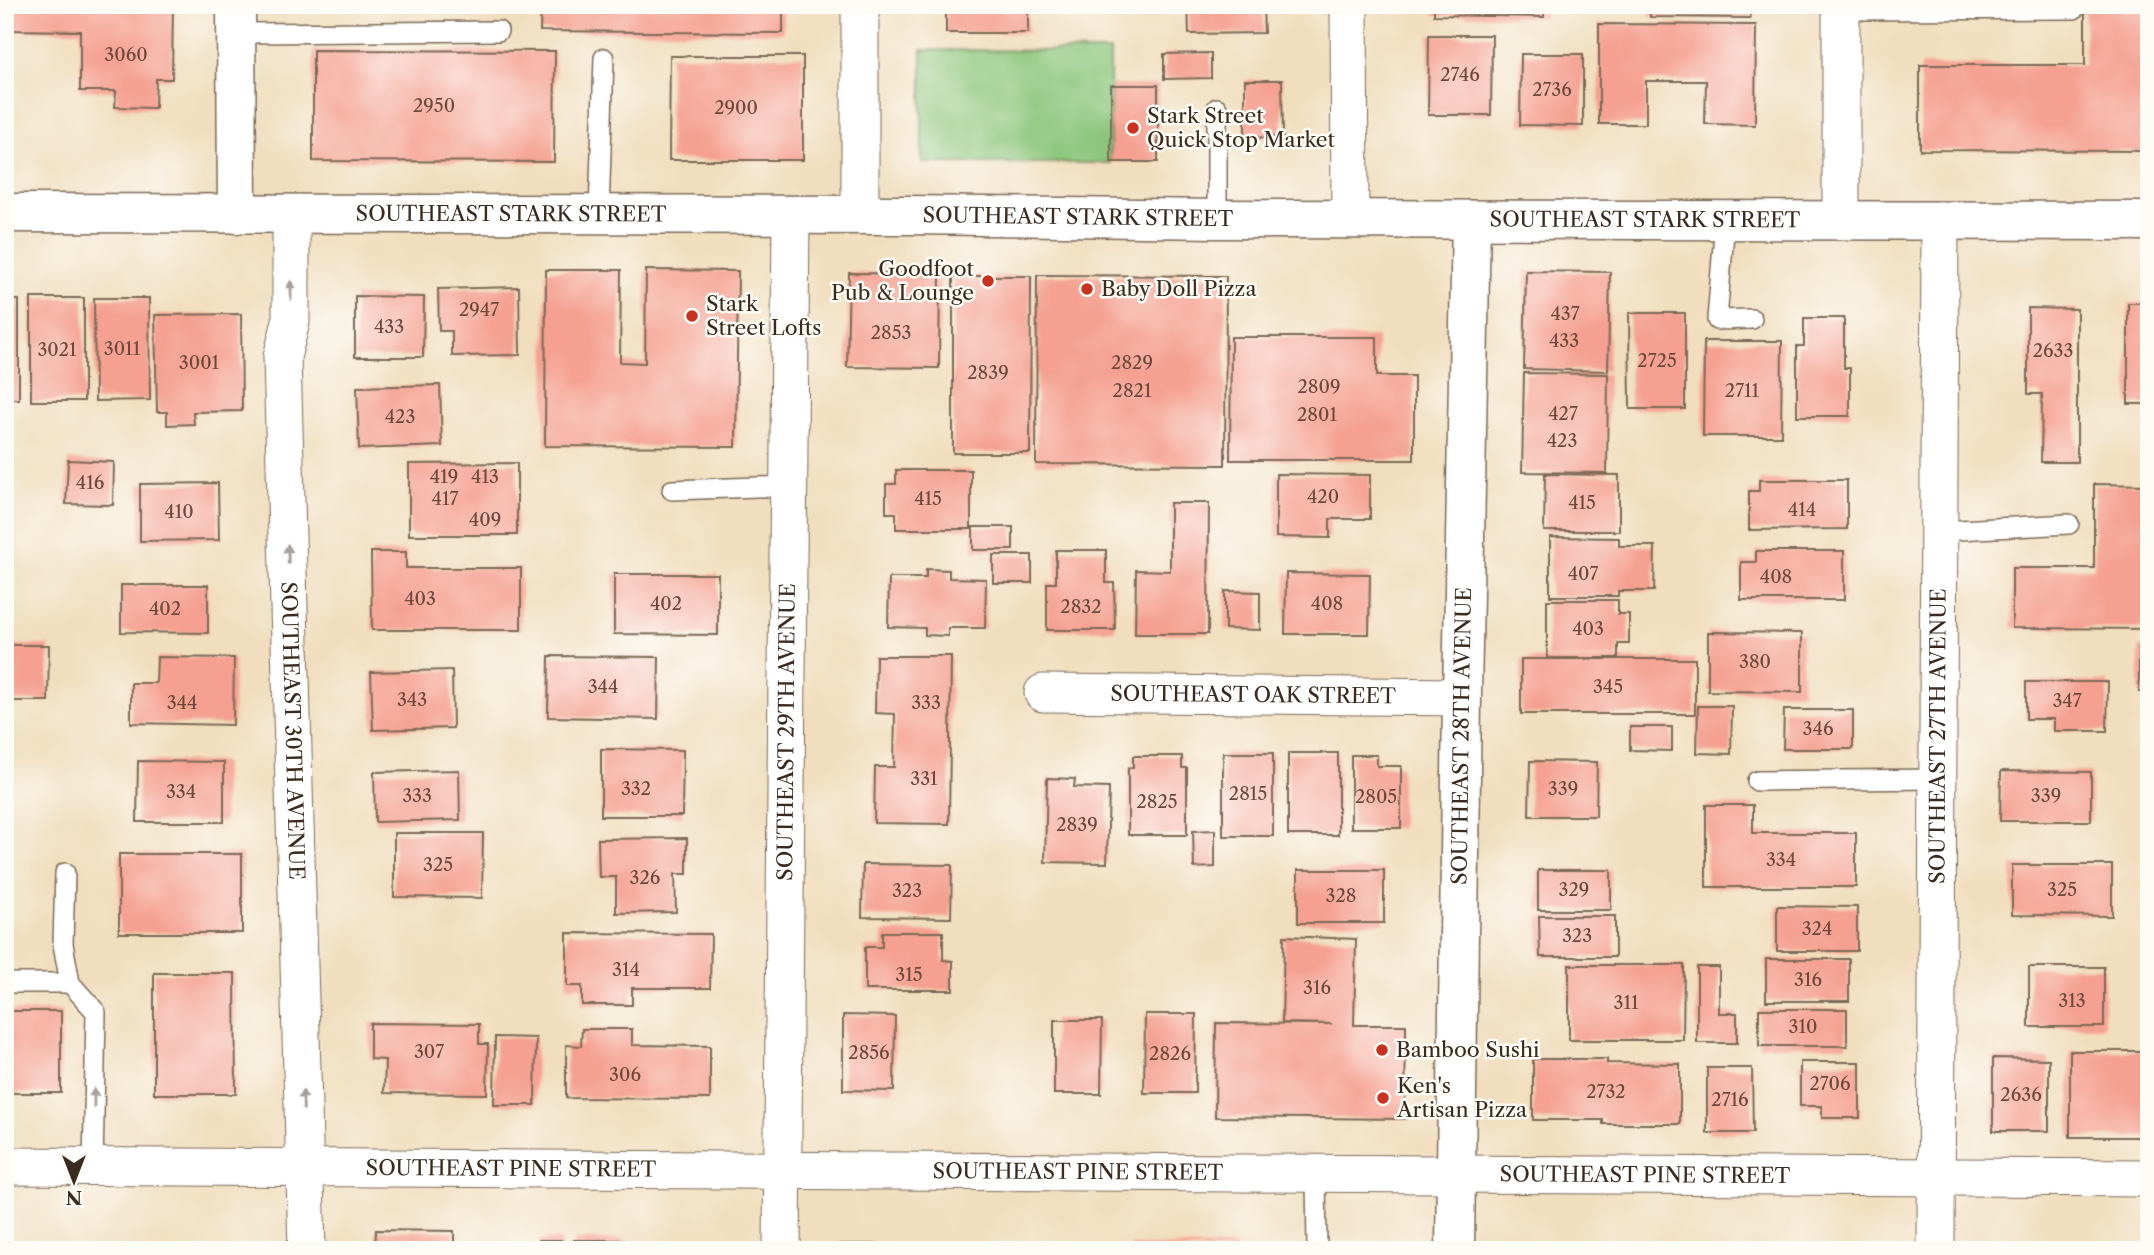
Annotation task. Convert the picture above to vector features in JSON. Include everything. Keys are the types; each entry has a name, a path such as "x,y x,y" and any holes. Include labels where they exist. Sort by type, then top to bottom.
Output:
{"street":[{"path":"860,5 860,215"},
{"path":"1349,5 1350,219"},
{"path":"1841,8 1841,220"},
{"path":"236,19 237,214"},
{"name":"SOUTHEAST STARK STREET","path":"5,213 2149,221"},
{"name":"SOUTHEAST 30TH AVENUE","path":"292,214 292,322 282,357 307,1250"},
{"name":"SOUTHEAST 29TH AVENUE","path":"782,1250 790,215"},
{"name":"SOUTHEAST 28TH AVENUE","path":"1455,1250 1471,220"},
{"name":"SOUTHEAST 27TH AVENUE","path":"1936,1250 1940,220"},
{"name":"SOUTHEAST OAK STREET","path":"1043,693 1462,697"},
{"name":"SOUTHEAST PINE STREET","path":"5,1166 2149,1178"}],"lane":[{"path":"1841,8 2074,9"},
{"path":"236,19 498,30"},
{"path":"599,214 604,58"},
{"path":"1217,108 1217,219"},
{"path":"1725,220 1717,320 1752,319"},
{"path":"672,490 789,485"},
{"path":"1939,531 2068,524"},
{"path":"1757,781 1938,779"},
{"path":"65,873 63,944 70,983 96,1012 93,1167"},
{"path":"5,983 70,983"},
{"path":"1316,1174 1317,1250"}],"green space":[{"path":"922,50 1110,51 1110,163 922,163"}],"building":[{"path":"5,5 173,5 172,79 156,79 155,108 115,107 116,91 80,91 80,31 5,30"},
{"path":"541,5 783,5 783,33 540,31"},
{"path":"946,5 1028,5 1028,33 946,33"},
{"path":"1188,5 1263,5 1264,33 1189,34"},
{"path":"1434,5 1544,5 1544,17 1434,15"},
{"path":"1650,5 1750,5 1750,18 1650,17"},
{"path":"2085,5 2149,5 2149,151 1920,150 1920,65 2085,65"},
{"path":"1599,24 1756,25 1755,125 1705,124 1706,81 1646,81 1646,124 1599,124"},
{"path":"1429,35 1492,35 1491,115 1428,115"},
{"path":"313,50 555,51 554,162 313,161"},
{"path":"1211,53 1211,78 1164,79 1164,54"},
{"path":"1521,54 1583,54 1583,126 1520,125"},
{"path":"670,56 803,56 803,160 669,160"},
{"path":"1245,80 1282,80 1283,137 1245,138"},
{"path":"1111,85 1158,85 1158,162 1111,162"},
{"name":"Stark Street Lofts","path":"546,270 621,270 620,362 645,363 646,270 738,271 736,447 545,446"},
{"path":"1526,271 1610,272 1608,371 1524,369"},
{"path":"849,273 940,274 939,368 847,367"},
{"path":"1037,275 1226,276 1225,465 1036,464"},
{"path":"953,276 1031,276 1030,453 953,453"},
{"path":"519,287 520,355 452,356 452,331 439,331 438,289"},
{"path":"355,296 424,297 423,357 355,357"},
{"path":"31,298 84,298 84,401 31,401"},
{"path":"94,298 149,298 150,400 95,401"},
{"path":"5,300 19,300 19,399 5,399"},
{"path":"2128,303 2149,303 2149,404 2128,404"},
{"path":"2028,308 2077,309 2077,462 2041,462 2042,394 2028,394"},
{"path":"1629,313 1685,313 1685,409 1630,409"},
{"path":"241,314 242,411 193,412 194,424 167,425 167,412 157,412 155,315"},
{"path":"1804,318 1844,318 1844,368 1850,368 1850,416 1797,416 1797,346 1804,346"},
{"path":"1231,337 1377,337 1377,376 1414,376 1414,460 1230,460"},
{"path":"1704,341 1782,341 1781,436 1703,436"},
{"path":"1524,373 1608,374 1607,473 1522,472"},
{"path":"440,385 442,446 359,449 357,387"},
{"path":"68,460 114,462 113,505 66,504"},
{"path":"517,463 517,535 409,535 409,464"},
{"path":"896,470 971,470 971,529 896,529 896,513 886,513 886,484 896,484"},
{"path":"1276,474 1370,475 1370,519 1330,519 1330,538 1276,537"},
{"path":"1545,474 1619,475 1619,531 1544,531"},
{"path":"1759,480 1847,480 1847,529 1749,530 1749,491 1759,491"},
{"path":"218,483 219,540 140,541 140,484"},
{"path":"2094,484 2149,485 2149,629 2012,628 2012,568 2094,568"},
{"path":"1170,503 1209,503 1208,634 1135,634 1136,570 1170,571"},
{"path":"973,527 1013,527 1013,550 973,550"},
{"path":"1550,537 1619,538 1619,546 1655,546 1654,591 1618,591 1618,596 1550,596"},
{"path":"1056,550 1106,550 1106,583 1114,583 1115,630 1047,630 1047,583 1056,583"},
{"path":"1756,551 1844,551 1844,600 1741,600 1741,562 1756,562"},
{"path":"371,552 406,552 406,568 521,568 521,630 372,630"},
{"path":"993,555 1032,555 1032,583 993,583"},
{"path":"926,569 949,570 949,578 986,579 985,628 948,628 948,636 925,635 925,628 888,627 889,578 926,578"},
{"path":"1286,573 1370,574 1369,634 1285,634"},
{"path":"614,574 718,574 718,635 614,634"},
{"path":"121,585 208,585 208,633 121,632"},
{"path":"1225,591 1260,592 1260,630 1225,629"},
{"path":"1547,600 1618,600 1618,614 1629,614 1629,644 1618,644 1618,658 1547,658"},
{"path":"1708,632 1802,633 1802,692 1708,691"},
{"path":"5,645 49,645 48,701 5,701"},
{"path":"2139,647 2149,647 2149,692 2139,692"},
{"path":"549,656 659,657 658,719 548,717"},
{"path":"876,656 951,656 949,824 874,823 875,767 894,767 895,714 875,713"},
{"path":"157,657 234,658 233,725 131,723 131,683 156,683"},
{"path":"1521,659 1695,659 1695,714 1521,714"},
{"path":"452,670 453,728 373,730 371,672"},
{"path":"2026,682 2108,682 2107,731 2054,731 2054,719 2026,719"},
{"path":"1698,706 1732,706 1731,754 1697,753"},
{"path":"1784,710 1853,710 1853,749 1783,749"},
{"path":"1630,727 1672,727 1672,751 1630,750"},
{"path":"601,749 683,750 682,816 601,816"},
{"path":"1223,753 1273,753 1273,836 1223,836"},
{"path":"1288,753 1338,753 1338,835 1288,835"},
{"path":"1351,755 1377,755 1377,766 1401,766 1401,828 1351,828"},
{"path":"1133,756 1182,756 1182,768 1187,768 1187,835 1128,835 1128,768 1133,768"},
{"path":"138,761 224,762 224,822 137,822"},
{"path":"1530,761 1597,762 1596,816 1529,816"},
{"path":"459,770 460,820 375,822 374,772"},
{"path":"2001,771 2091,772 2091,821 2000,821"},
{"path":"1047,778 1075,779 1074,787 1109,788 1107,863 1045,862"},
{"path":"1706,805 1753,805 1753,833 1856,833 1856,887 1706,887"},
{"path":"1215,830 1215,867 1194,868 1193,831"},
{"path":"394,833 483,833 482,898 394,897"},
{"path":"687,838 687,874 675,874 676,912 616,913 616,877 599,877 598,839"},
{"path":"119,854 242,854 242,933 119,933"},
{"path":"863,864 952,865 951,918 862,917"},
{"path":"2012,865 2112,865 2112,916 2012,915"},
{"path":"1298,870 1384,870 1384,923 1298,923"},
{"path":"1538,870 1611,870 1611,910 1538,910"},
{"path":"1777,906 1857,907 1857,951 1777,951"},
{"path":"1539,916 1615,916 1615,957 1540,957"},
{"path":"882,932 943,932 943,960 953,961 953,990 865,990 865,947 882,947"},
{"path":"567,933 711,934 710,988 632,988 632,1005 582,1005 582,986 567,986"},
{"path":"1284,936 1356,939 1354,1025 1406,1025 1405,1119 1215,1117 1216,1023 1332,1024 1282,1023"},
{"path":"1766,959 1849,959 1849,1001 1766,1001"},
{"path":"1569,965 1684,965 1683,1040 1569,1040"},
{"path":"1697,967 1719,967 1719,1013 1737,1013 1737,1043 1697,1043"},
{"path":"2029,967 2104,967 2104,1027 2029,1027"},
{"path":"154,973 235,973 236,1094 154,1094"},
{"path":"1759,1009 1847,1009 1847,1046 1759,1046"},
{"path":"5,1011 61,1011 61,1093 5,1093"},
{"path":"1145,1014 1196,1014 1195,1093 1144,1093"},
{"path":"843,1015 895,1016 894,1091 843,1090"},
{"path":"1054,1020 1102,1020 1101,1094 1054,1094"},
{"path":"370,1023 479,1024 479,1044 488,1044 487,1094 384,1093 385,1060 370,1059"},
{"path":"582,1029 632,1029 632,1045 710,1046 710,1099 566,1098 566,1045 581,1046"},
{"path":"495,1037 536,1038 535,1105 494,1105"},
{"path":"2070,1051 2149,1051 2149,1137 2070,1137"},
{"path":"1993,1058 2049,1059 2049,1131 1993,1131"},
{"path":"1533,1059 1607,1059 1607,1063 1680,1064 1680,1124 1533,1120"},
{"path":"1800,1062 1860,1062 1860,1118 1822,1118 1822,1106 1800,1106"},
{"path":"1707,1068 1752,1068 1753,1133 1707,1133"},
{"path":"376,1230 454,1231 454,1250 375,1250"},
{"path":"539,1240 561,1240 561,1250 539,1250"},
{"path":"574,1240 624,1240 624,1250 574,1250"},
{"path":"839,1244 887,1244 887,1250 839,1250"},
{"path":"1131,1246 1235,1247 1235,1250 1131,1250"},
{"path":"88,1247 139,1247 139,1250 88,1250"},
{"path":"641,1247 700,1247 700,1250 641,1250"}],"place":[{"name":"Stark Street Quick Stop Market","path":"1133,128"},
{"name":"Goodfoot Pub & Lounge","path":"988,281"},
{"name":"Baby Doll Pizza","path":"1087,289"},
{"name":"Stark Street Lofts","path":"692,316"},
{"name":"Bamboo Sushi","path":"1382,1050"},
{"name":"Ken's Artisan Pizza","path":"1383,1098"}]}
